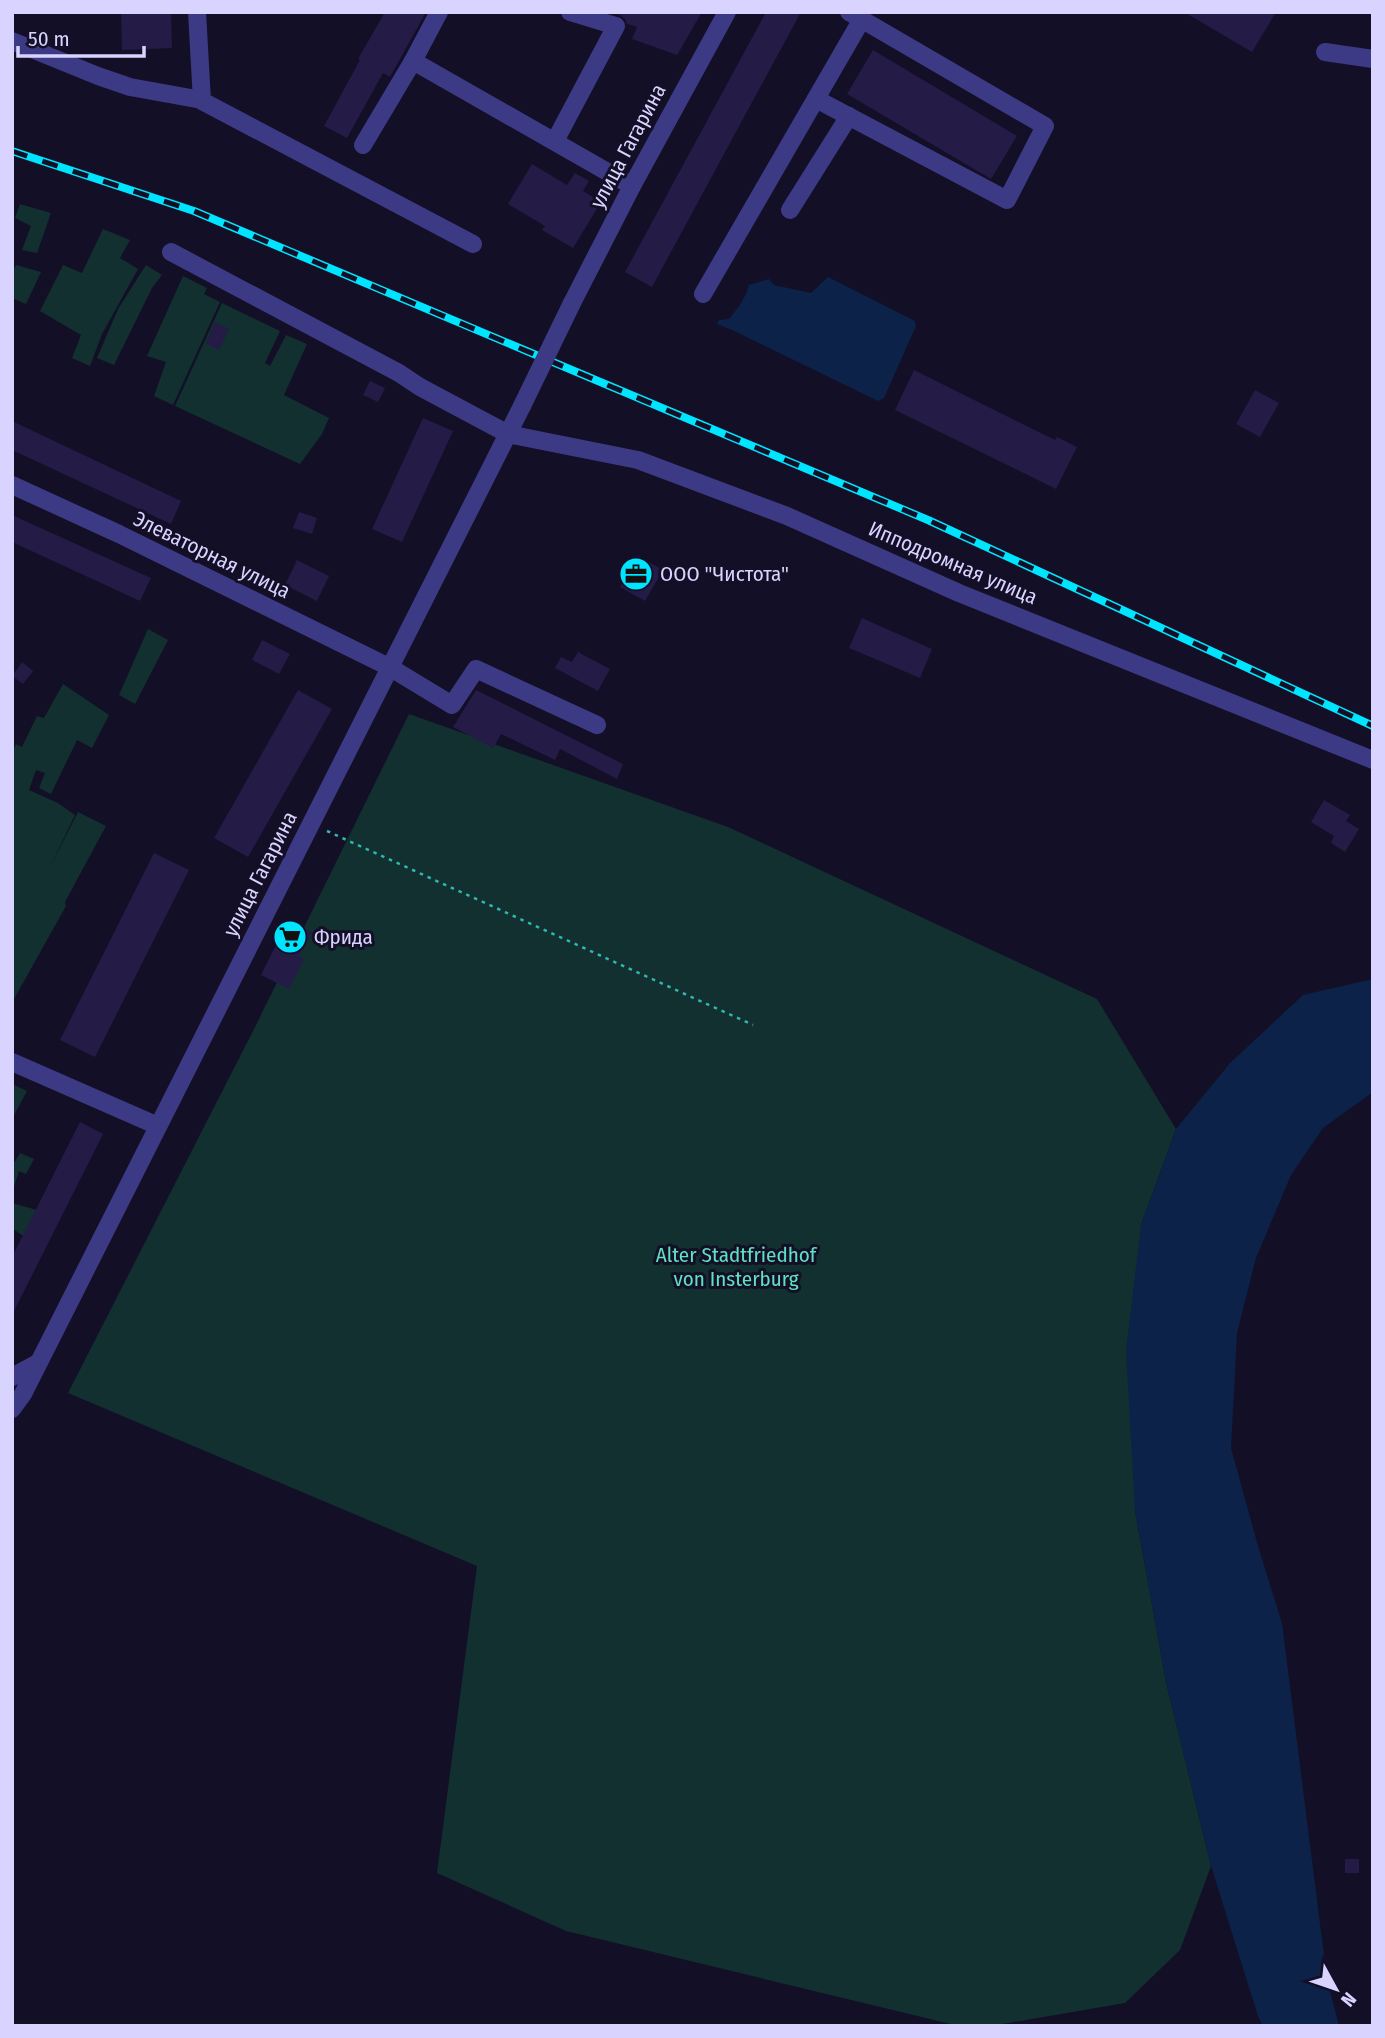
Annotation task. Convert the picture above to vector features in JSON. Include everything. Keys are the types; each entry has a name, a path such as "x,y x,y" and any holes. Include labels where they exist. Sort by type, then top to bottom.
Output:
{"street":[{"path":"197,12 202,100"},
{"path":"363,145 439,12"},
{"path":"555,141 616,26 570,12"},
{"name":"улица Гагарина","path":"12,1409 23,1394 391,668 572,303 727,12"},
{"path":"703,294 816,99 855,16 1045,126 1007,200 816,99"},
{"path":"12,41 130,86 202,100 473,244"},
{"path":"1325,52 1373,59"},
{"path":"413,61 632,186"},
{"path":"790,210 849,116"},
{"name":"Ипподромная улица","path":"171,252 508,434 638,460 762,506 959,593 1373,760"},
{"name":"Элеваторная улица","path":"12,485 119,534 391,668 452,705 476,669 597,725"},
{"path":"12,1062 158,1126"},
{"path":"12,1377 38,1363"}],"path":[{"path":"312,824 753,1025"}],"green space":[{"path":"20,204 51,213 37,253 22,250 31,226 15,218"},
{"path":"103,229 130,240 120,258 138,269 102,334 90,366 72,358 81,335 40,311 63,265 82,273"},
{"path":"16,265 41,272 26,304 12,298 12,273"},
{"path":"146,265 162,275 152,288 114,365 97,358 118,309"},
{"path":"183,276 207,288 204,294 220,302 173,405 154,396 166,362 147,356"},
{"path":"222,303 280,331 265,363 270,366 286,335 307,344 284,395 329,418 322,434 300,464 175,406"},
{"path":"148,629 168,640 135,704 119,695"},
{"path":"63,684 109,715 92,748 77,740 51,794 39,788 45,773 36,770 29,790 58,803 75,815 49,869 78,812 106,826 65,902 66,906 14,999 12,752 16,744 22,747 37,716 44,718"},
{"name":"Alter Stadtfriedhof von Insterburg","path":"409,714 728,827 1097,999 1176,1129 1141,1225 1135,1511 1166,1682 1211,1866 1180,1950 1125,2003 991,2026 959,2026 566,1931 437,1873 477,1566 68,1393 253,1031"},
{"path":"12,1084 27,1091 12,1119"},
{"path":"20,1153 34,1159 26,1174 19,1171 12,1193 12,1166"},
{"path":"12,1203 44,1212 30,1241 12,1228"}],"water":[{"path":"828,277 915,321 916,326 884,398 878,401 717,324 719,320 729,319 749,285 769,279 774,285 811,293"},
{"path":"1373,979 1373,1092 1323,1128 1291,1175 1256,1258 1237,1333 1231,1448 1282,1623 1327,1979 1339,2026 1263,2026 1211,1866 1166,1682 1135,1511 1126,1351 1141,1225 1176,1129 1230,1063 1303,995"}],"building":[{"path":"121,12 171,12 172,48 122,50"},
{"path":"385,12 426,12 390,77 383,73 347,138 324,126"},
{"path":"610,12 702,12 677,55 632,39 637,27 627,24 620,15"},
{"path":"766,12 801,12 652,287 625,272"},
{"path":"1184,12 1276,12 1252,52"},
{"path":"873,50 1017,136 991,179 847,94"},
{"path":"532,164 567,185 575,173 589,181 583,191 601,202 573,248 542,230 545,226 508,204"},
{"path":"215,322 229,329 219,350 206,343"},
{"path":"914,370 1055,440 1057,437 1077,447 1056,489 895,410"},
{"path":"370,381 385,388 378,402 363,395"},
{"path":"1255,390 1279,403 1260,437 1236,424"},
{"path":"423,418 453,431 402,542 372,529"},
{"path":"12,421 181,501 171,524 12,450"},
{"path":"299,512 317,518 312,534 293,528"},
{"path":"12,515 151,578 140,601 12,542"},
{"path":"638,556 663,570 645,601 620,587"},
{"path":"297,560 329,576 317,601 285,585"},
{"path":"862,618 932,649 920,678 849,648"},
{"path":"262,640 290,654 279,674 252,660"},
{"path":"578,652 610,669 598,691 555,668 561,657 572,662"},
{"path":"22,662 33,671 23,684 12,676"},
{"path":"298,690 332,709 248,857 214,838"},
{"path":"476,690 623,764 617,779 560,749 555,760 501,734 493,748 453,727"},
{"path":"1324,800 1350,815 1346,821 1359,829 1345,852 1331,843 1334,836 1311,822"},
{"path":"154,853 189,870 95,1057 60,1040"},
{"path":"288,921 312,932 299,957 304,959 289,989 261,975"},
{"path":"80,1122 103,1134 12,1315 12,1257"},
{"path":"1345,1859 1359,1859 1359,1873 1345,1873"}],"railway":[{"path":"12,151 194,211 928,520 1373,726"}],"place":[{"name":"ООО \"Чистота\"","path":"636,574"},
{"name":"Фрида","path":"290,937"}]}
